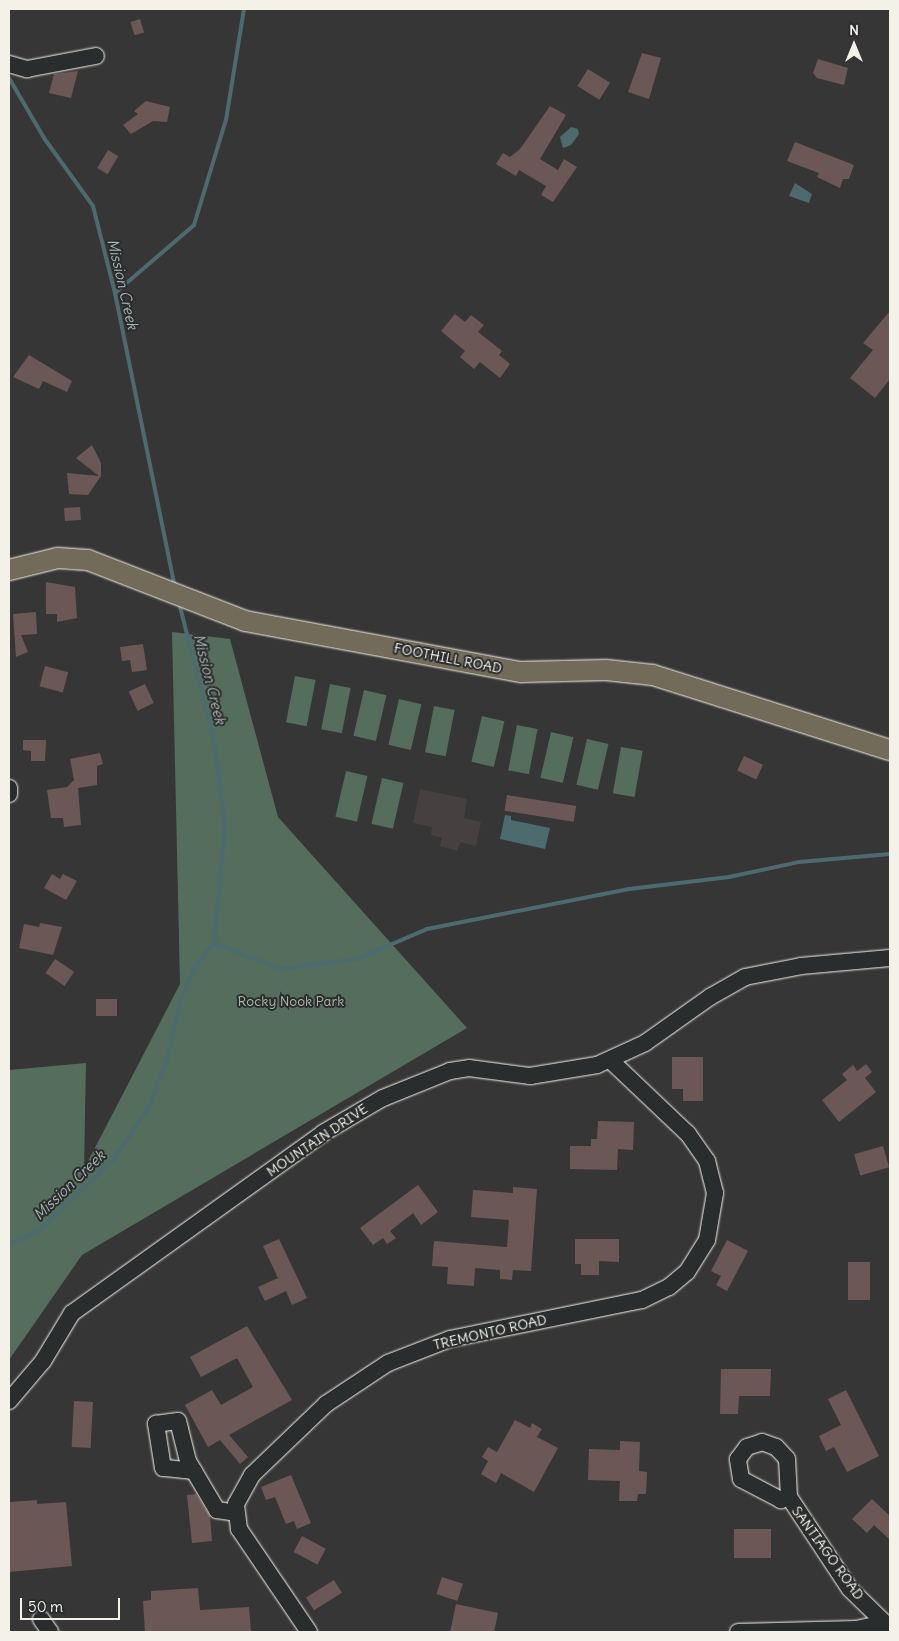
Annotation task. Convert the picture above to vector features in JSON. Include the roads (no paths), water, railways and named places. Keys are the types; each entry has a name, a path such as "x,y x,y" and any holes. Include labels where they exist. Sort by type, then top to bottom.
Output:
{"main road":[{"name":"FOOTHILL ROAD","path":"9,570 58,558 88,560 246,621 521,672 606,670 653,675 890,750"}],"street":[{"path":"9,64 27,69 96,56"},
{"path":"9,788 9,794"},
{"name":"MOUNTAIN DRIVE","path":"9,1401 43,1361 72,1313 356,1112 450,1071 469,1068 530,1076 552,1075 610,1060 645,1043 710,997 745,977 801,966 890,958"},
{"name":"TREMONTO ROAD","path":"309,1632 242,1537 236,1513 242,1488 252,1474 326,1404 388,1363 450,1339 642,1300 669,1287 687,1272 712,1226 713,1178 694,1141 610,1060"},
{"path":"194,1471 217,1510 236,1513"},
{"name":"SANTIAGO ROAD","path":"788,1497 850,1589 887,1626"},
{"path":"738,1632 856,1629 887,1626"}],"water":[{"path":"571,127 578,129 579,134 571,145 563,148 560,137"},
{"path":"795,183 812,194 809,203 789,196"},
{"path":"505,815 511,816 511,820 550,828 545,849 500,839"}],"waterway":[{"path":"115,293 194,225 226,120 244,9"},
{"name":"Mission Creek","path":"9,78 44,138 93,206 115,293 175,587"},
{"name":"Mission Creek","path":"9,1244 40,1230 114,1159 149,1107 167,1060 180,1001 195,967 214,943 225,827 214,741 179,603"},
{"path":"214,943 281,969 357,959 427,929 629,889 729,877 799,862 890,854"}],"park label":[{"name":"Rocky Nook Park","path":"291,1001"}]}
